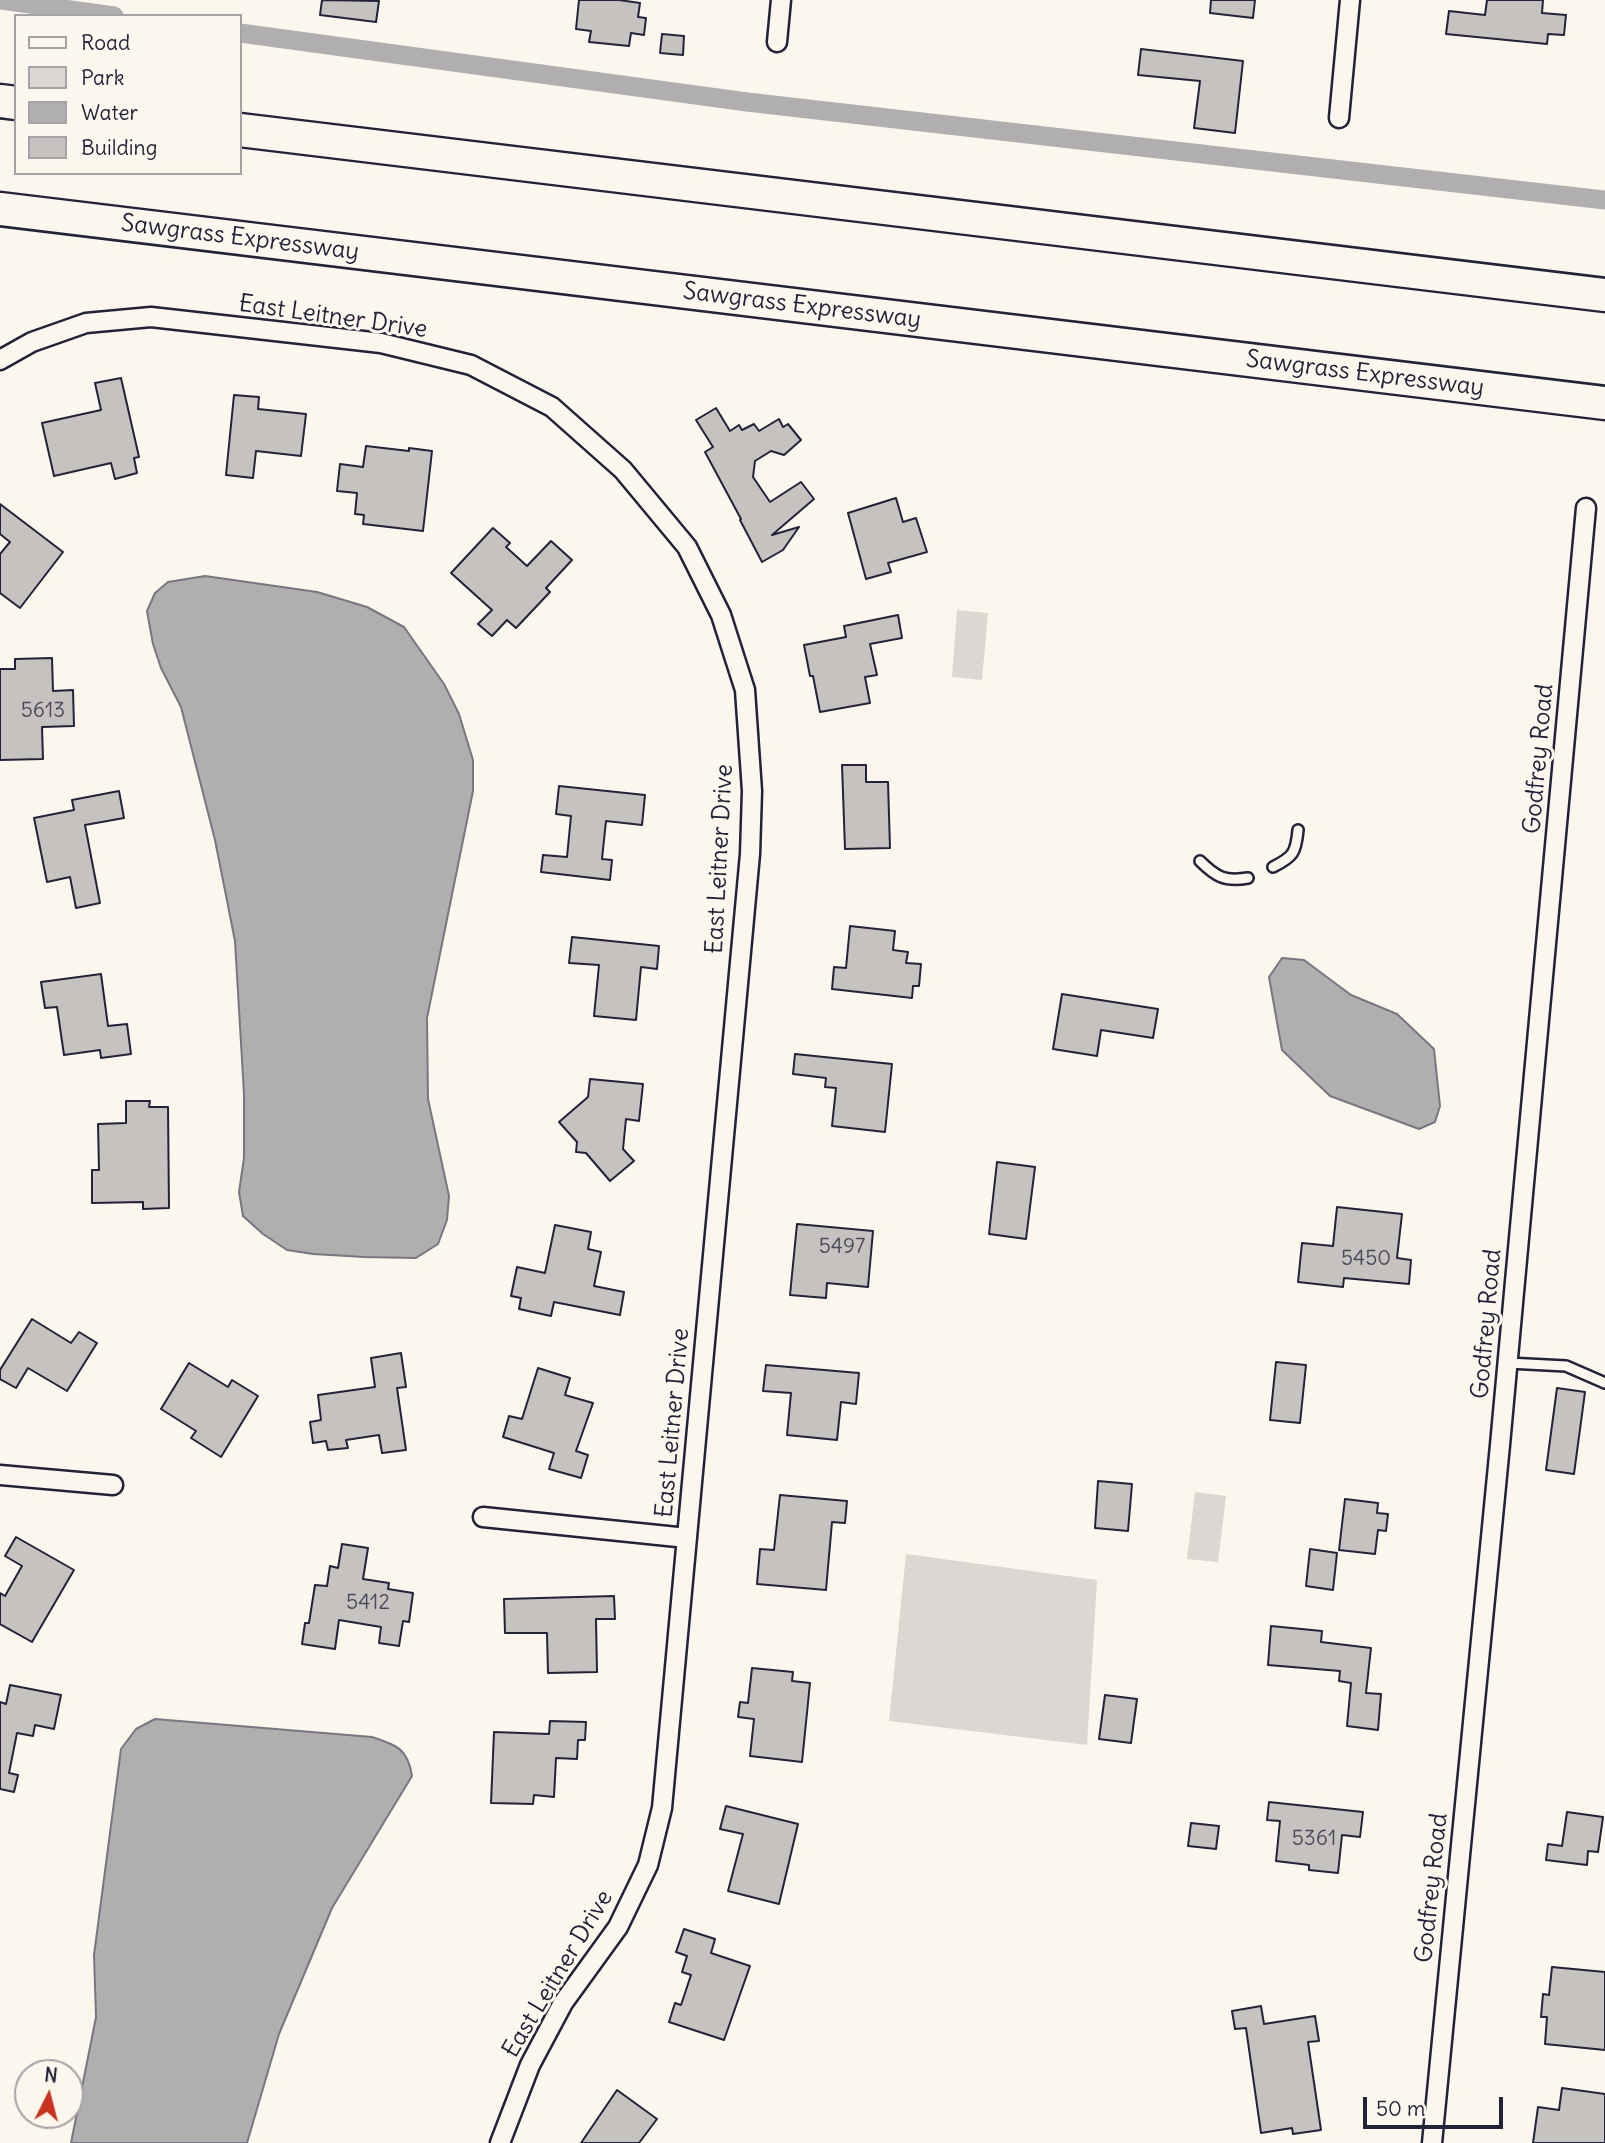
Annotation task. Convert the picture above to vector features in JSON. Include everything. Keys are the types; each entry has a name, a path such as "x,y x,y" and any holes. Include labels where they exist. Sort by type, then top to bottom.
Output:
{"highway":[{"path":"242,130 1605,295"},
{"name":"Sawgrass Expressway","path":"0,209 1605,403"}],"street":[{"path":"777,42 781,0"},
{"path":"1339,118 1350,0"},
{"name":"East Leitner Drive","path":"0,360 32,342 86,323 151,317 381,343 471,365 552,407 622,470 687,547 721,615 745,690 752,797 750,854 662,1808 648,1865 618,1927 564,2003 530,2065 500,2143"},
{"name":"Godfrey Road","path":"1432,2143 1508,1363 1586,508"},
{"path":"0,1475 113,1485"},
{"name":"East Leitner Drive","path":"483,1517 687,1538"}],"lane":[{"path":"1273,867 1290,859 1297,846 1298,830"},
{"path":"1200,861 1214,875 1234,881 1248,878"},
{"path":"1508,1363 1566,1366 1605,1383"}],"green space":[{"path":"957,610 988,613 982,680 952,677"},
{"path":"1195,1492 1226,1496 1218,1562 1187,1559"},
{"path":"906,1554 1097,1580 1087,1745 889,1721"}],"water":[{"path":"205,576 317,592 367,607 404,627 444,684 459,714 473,760 473,791 427,1018 428,1099 449,1196 447,1220 438,1244 416,1258 313,1254 287,1250 243,1216 239,1192 244,1158 244,1094 235,941 215,840 181,707 161,668 147,611 155,593 168,582"},
{"path":"1282,958 1304,960 1351,995 1397,1014 1434,1049 1440,1106 1435,1122 1419,1129 1330,1096 1282,1050 1269,977"},
{"path":"155,1719 372,1737 400,1749 410,1767 412,1776 332,1908 279,2034 247,2143 71,2143 74,2129 84,2129 84,2077 96,2017 94,1955 121,1749 136,1729"}],"building":[{"path":"322,0 379,1 376,22 320,15"},
{"path":"579,0 640,3 638,17 646,18 644,35 631,33 629,46 589,42 591,31 576,29"},
{"path":"1211,0 1255,0 1253,18 1210,13"},
{"path":"1487,0 1543,0 1542,13 1566,15 1564,35 1548,34 1547,44 1446,34 1449,11 1485,15"},
{"path":"662,34 684,36 683,55 660,53"},
{"path":"1141,49 1243,61 1235,133 1194,128 1200,81 1138,75"},
{"path":"121,378 139,457 134,458 137,473 115,479 111,463 54,476 42,423 101,410 95,383"},
{"path":"234,395 259,397 258,409 306,414 301,456 256,451 253,478 226,475"},
{"path":"716,408 730,431 739,425 742,430 754,424 759,431 779,419 783,427 788,424 801,440 784,455 771,451 755,461 753,477 770,502 801,482 814,499 772,535 799,527 783,550 762,562 705,452 713,447 696,420"},
{"path":"366,446 432,451 423,531 363,524 364,515 355,514 357,493 337,491 340,464 363,467"},
{"path":"896,498 903,522 916,518 927,552 888,563 891,572 866,579 848,513"},
{"path":"0,504 63,552 20,608 0,593 0,554 10,542 0,534"},
{"path":"493,528 510,543 506,547 527,566 551,541 572,560 546,588 550,592 516,628 507,620 492,636 478,624 492,610 451,573"},
{"path":"898,615 902,638 870,644 877,675 865,677 870,703 820,712 804,645 846,637 844,626"},
{"path":"52,658 53,691 73,690 74,726 42,727 43,759 0,760 0,669 15,669 15,659"},
{"path":"842,765 866,765 866,782 888,782 890,848 845,849"},
{"path":"559,786 645,795 642,825 606,821 602,859 612,860 610,880 541,872 543,855 567,857 571,816 556,814"},
{"path":"119,791 124,818 85,825 100,903 76,908 70,877 47,882 34,818 74,810 72,800"},
{"path":"850,926 895,931 893,950 908,952 906,963 921,964 919,986 913,986 912,998 832,989 834,967 846,968"},
{"path":"572,937 659,946 657,969 641,967 636,1020 594,1016 599,965 569,963"},
{"path":"101,974 108,1026 127,1024 131,1054 101,1058 100,1050 64,1055 57,1007 45,1008 41,982"},
{"path":"1062,994 1158,1009 1153,1038 1101,1030 1097,1056 1053,1049"},
{"path":"795,1054 892,1064 885,1132 832,1126 836,1088 825,1087 826,1078 793,1074"},
{"path":"590,1079 643,1084 639,1121 626,1119 623,1149 634,1161 610,1181 586,1153 576,1152 577,1142 559,1122 588,1097"},
{"path":"126,1101 150,1101 149,1107 168,1107 169,1208 143,1209 143,1202 92,1203 92,1170 99,1170 98,1124 126,1123"},
{"path":"997,1162 1035,1167 1026,1239 989,1234"},
{"path":"1337,1207 1402,1214 1397,1258 1411,1260 1409,1284 1344,1278 1343,1287 1298,1282 1302,1243 1333,1246"},
{"path":"797,1224 873,1231 868,1287 827,1283 826,1298 790,1295"},
{"path":"555,1225 591,1232 588,1249 601,1252 594,1286 624,1292 620,1315 554,1302 551,1316 519,1309 521,1298 511,1296 517,1267 545,1273"},
{"path":"32,1319 71,1343 79,1332 97,1343 67,1391 28,1368 16,1388 0,1379 0,1370"},
{"path":"401,1353 406,1387 397,1388 406,1450 382,1453 379,1435 346,1440 348,1448 328,1450 326,1441 313,1443 310,1422 321,1420 318,1395 375,1387 371,1358"},
{"path":"1276,1362 1306,1365 1300,1423 1270,1420"},
{"path":"189,1363 228,1387 232,1380 258,1396 221,1457 191,1438 196,1431 161,1409"},
{"path":"766,1365 859,1373 856,1404 841,1402 837,1440 787,1435 791,1393 763,1391"},
{"path":"538,1368 570,1378 565,1395 593,1403 576,1451 588,1455 581,1478 549,1469 554,1453 503,1437 509,1416 522,1419"},
{"path":"1557,1388 1585,1392 1574,1474 1546,1470"},
{"path":"1098,1481 1132,1484 1128,1531 1095,1528"},
{"path":"780,1495 847,1501 845,1523 832,1522 826,1590 757,1584 760,1549 774,1550"},
{"path":"1345,1499 1378,1503 1377,1513 1388,1514 1386,1531 1378,1530 1375,1554 1339,1550"},
{"path":"16,1537 74,1570 32,1642 0,1624 0,1593 5,1596 22,1566 5,1556"},
{"path":"342,1544 368,1548 363,1579 389,1583 388,1589 413,1593 409,1622 403,1621 399,1646 379,1643 381,1627 339,1620 335,1649 302,1644 305,1623 309,1623 315,1585 327,1586 330,1566 338,1568"},
{"path":"1310,1549 1337,1553 1333,1590 1306,1586"},
{"path":"614,1596 615,1619 596,1619 597,1672 548,1673 547,1633 505,1633 504,1599"},
{"path":"1271,1626 1322,1631 1321,1642 1371,1648 1366,1693 1381,1694 1378,1730 1347,1726 1351,1683 1339,1681 1340,1671 1268,1665"},
{"path":"752,1668 793,1672 792,1681 810,1683 802,1762 750,1756 754,1719 738,1717 740,1702 748,1703"},
{"path":"10,1685 61,1695 54,1729 35,1725 33,1736 17,1733 9,1773 18,1775 14,1792 0,1789 0,1702 6,1704"},
{"path":"1105,1695 1137,1699 1131,1743 1099,1739"},
{"path":"550,1721 586,1722 585,1740 578,1740 577,1759 556,1758 554,1797 534,1795 533,1804 491,1803 494,1732 549,1734"},
{"path":"1269,1802 1363,1812 1360,1837 1342,1835 1338,1873 1309,1870 1309,1865 1276,1861 1280,1821 1267,1820"},
{"path":"726,1806 798,1824 779,1904 728,1891 743,1834 720,1829"},
{"path":"1567,1812 1603,1817 1598,1852 1588,1851 1587,1865 1546,1860 1548,1844 1562,1846"},
{"path":"1191,1823 1219,1826 1216,1849 1188,1846"},
{"path":"684,1929 715,1939 711,1953 750,1966 724,2040 669,2022 675,2003 681,2005 691,1975 682,1972 687,1956 676,1952"},
{"path":"1552,1967 1605,1972 1605,2050 1545,2044 1547,2017 1541,2017 1543,1994 1549,1995"},
{"path":"1261,2006 1264,2024 1315,2016 1319,2041 1308,2042 1321,2130 1293,2134 1292,2128 1261,2133 1246,2028 1235,2029 1232,2011"},
{"path":"1562,2088 1605,2094 1605,2143 1533,2143 1538,2107 1559,2110"},
{"path":"617,2090 657,2119 639,2143 581,2143"}],"waterway":[{"path":"0,0 100,14"},
{"path":"242,33 747,102 1605,200"}]}
